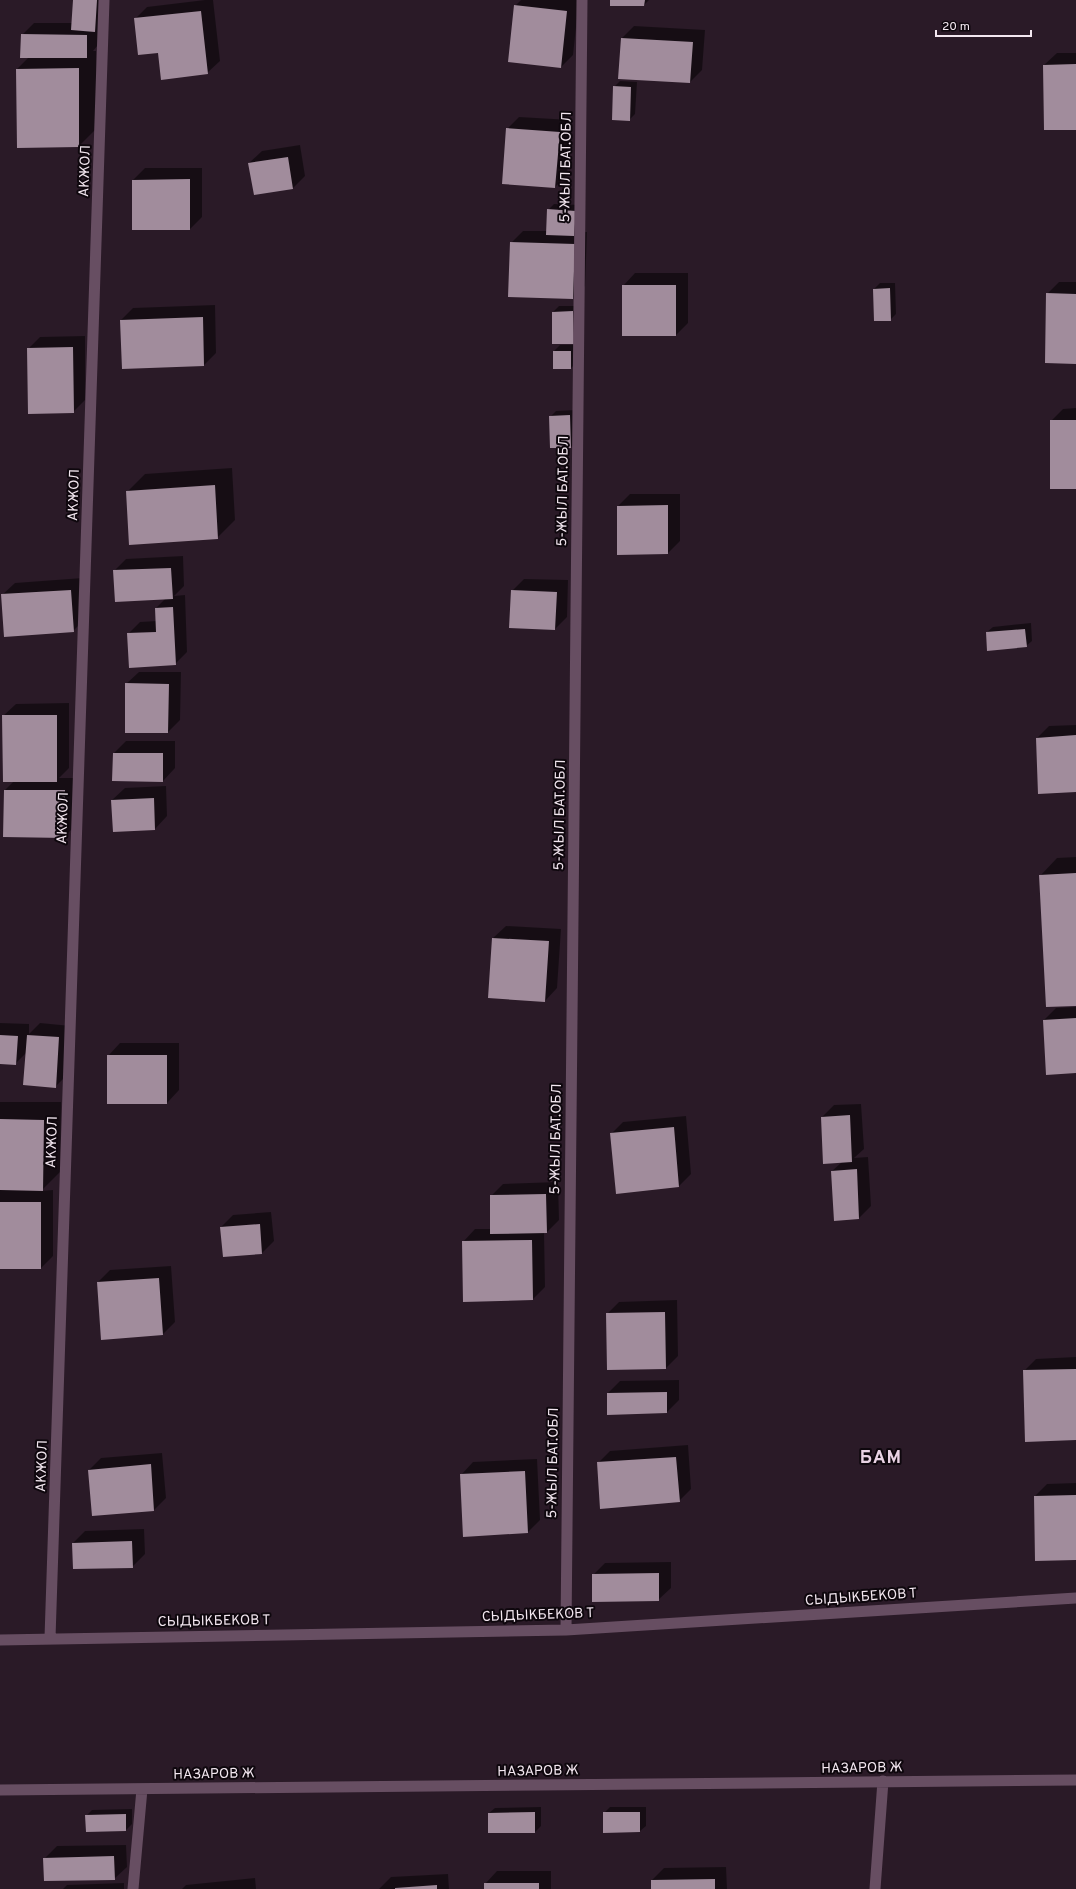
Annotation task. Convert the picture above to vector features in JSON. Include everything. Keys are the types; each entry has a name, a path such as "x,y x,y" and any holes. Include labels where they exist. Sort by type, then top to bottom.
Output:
{"street":[{"name":"АКЖОЛ","path":"50,1638 104,0"},
{"name":"5-ЖЫЛ БАТ.ОБЛ","path":"566,1630 582,0"},
{"name":"СЫДЫКБЕКОВ Т","path":"0,1640 566,1630 1076,1598"},
{"name":"НАЗАРОВ Ж","path":"0,1790 1076,1780"},
{"path":"875,1889 883,1782"},
{"path":"133,1889 142,1789"}],"building":[{"path":"73,0 97,0 95,32 71,30"},
{"path":"610,0 645,0 644,6 610,6"},
{"path":"514,5 567,11 561,68 508,62"},
{"path":"201,11 208,74 161,80 158,53 138,55 134,18"},
{"path":"21,34 87,35 87,58 20,58"},
{"path":"621,38 693,42 690,83 618,79"},
{"path":"1076,64 1076,130 1044,130 1043,65"},
{"path":"79,68 79,147 17,148 16,69"},
{"path":"613,86 631,87 630,121 612,120"},
{"path":"506,128 560,132 555,188 502,184"},
{"path":"288,157 293,189 254,195 248,163"},
{"path":"190,179 190,230 132,230 132,180"},
{"path":"547,209 576,211 574,236 546,235"},
{"path":"510,242 575,244 573,299 508,297"},
{"path":"622,285 676,285 676,336 622,336"},
{"path":"890,288 891,321 874,321 873,289"},
{"path":"1046,293 1076,294 1076,364 1045,363"},
{"path":"573,311 574,344 552,344 552,312"},
{"path":"203,317 204,366 122,369 120,320"},
{"path":"73,347 74,413 28,414 27,348"},
{"path":"553,351 571,351 571,369 553,369"},
{"path":"570,415 571,448 550,448 549,416"},
{"path":"1050,420 1076,420 1076,489 1050,489"},
{"path":"215,485 218,539 129,545 126,491"},
{"path":"668,505 668,554 617,555 617,506"},
{"path":"171,568 173,599 115,602 113,570"},
{"path":"71,590 74,632 4,637 1,594"},
{"path":"511,590 557,592 555,630 509,628"},
{"path":"173,607 176,665 129,668 127,633 156,632 155,608"},
{"path":"1025,629 1027,647 987,651 986,632"},
{"path":"125,683 169,684 168,733 125,733"},
{"path":"2,715 57,715 57,782 3,782"},
{"path":"1076,735 1076,792 1038,794 1036,738"},
{"path":"113,753 163,753 163,782 112,781"},
{"path":"4,790 65,790 65,838 3,837"},
{"path":"154,798 155,830 113,832 111,800"},
{"path":"1076,873 1076,1006 1046,1007 1039,875"},
{"path":"492,938 549,941 545,1002 488,998"},
{"path":"1076,1018 1076,1073 1046,1075 1043,1020"},
{"path":"0,1035 18,1036 16,1065 0,1064"},
{"path":"27,1035 59,1037 56,1088 23,1085"},
{"path":"107,1055 167,1055 167,1104 107,1104"},
{"path":"850,1115 852,1162 823,1164 821,1117"},
{"path":"0,1119 44,1120 43,1191 0,1190"},
{"path":"674,1127 679,1187 616,1194 610,1133"},
{"path":"857,1169 859,1219 834,1221 831,1171"},
{"path":"546,1194 547,1233 490,1234 490,1195"},
{"path":"0,1202 41,1202 41,1269 0,1269"},
{"path":"260,1224 262,1254 223,1257 220,1227"},
{"path":"532,1240 533,1300 463,1302 462,1241"},
{"path":"159,1278 163,1335 101,1340 97,1282"},
{"path":"665,1312 666,1369 607,1370 606,1313"},
{"path":"1076,1369 1076,1440 1025,1442 1023,1370"},
{"path":"667,1392 667,1413 607,1415 607,1393"},
{"path":"676,1457 680,1502 600,1509 597,1462"},
{"path":"151,1464 154,1511 92,1516 88,1470"},
{"path":"525,1471 528,1533 463,1537 460,1474"},
{"path":"1076,1495 1076,1560 1035,1561 1034,1496"},
{"path":"132,1541 133,1568 73,1569 72,1543"},
{"path":"659,1573 659,1601 592,1602 592,1574"},
{"path":"535,1812 535,1833 488,1833 488,1813"},
{"path":"603,1812 640,1812 640,1832 603,1833"},
{"path":"126,1814 126,1831 86,1832 85,1815"},
{"path":"114,1856 115,1880 44,1881 43,1858"},
{"path":"715,1879 715,1889 651,1889 651,1880"},
{"path":"484,1883 539,1883 539,1889 484,1889"},
{"path":"437,1885 437,1889 395,1889 395,1888"}],"district":[{"name":"БАМ","path":"881,1457"}]}
